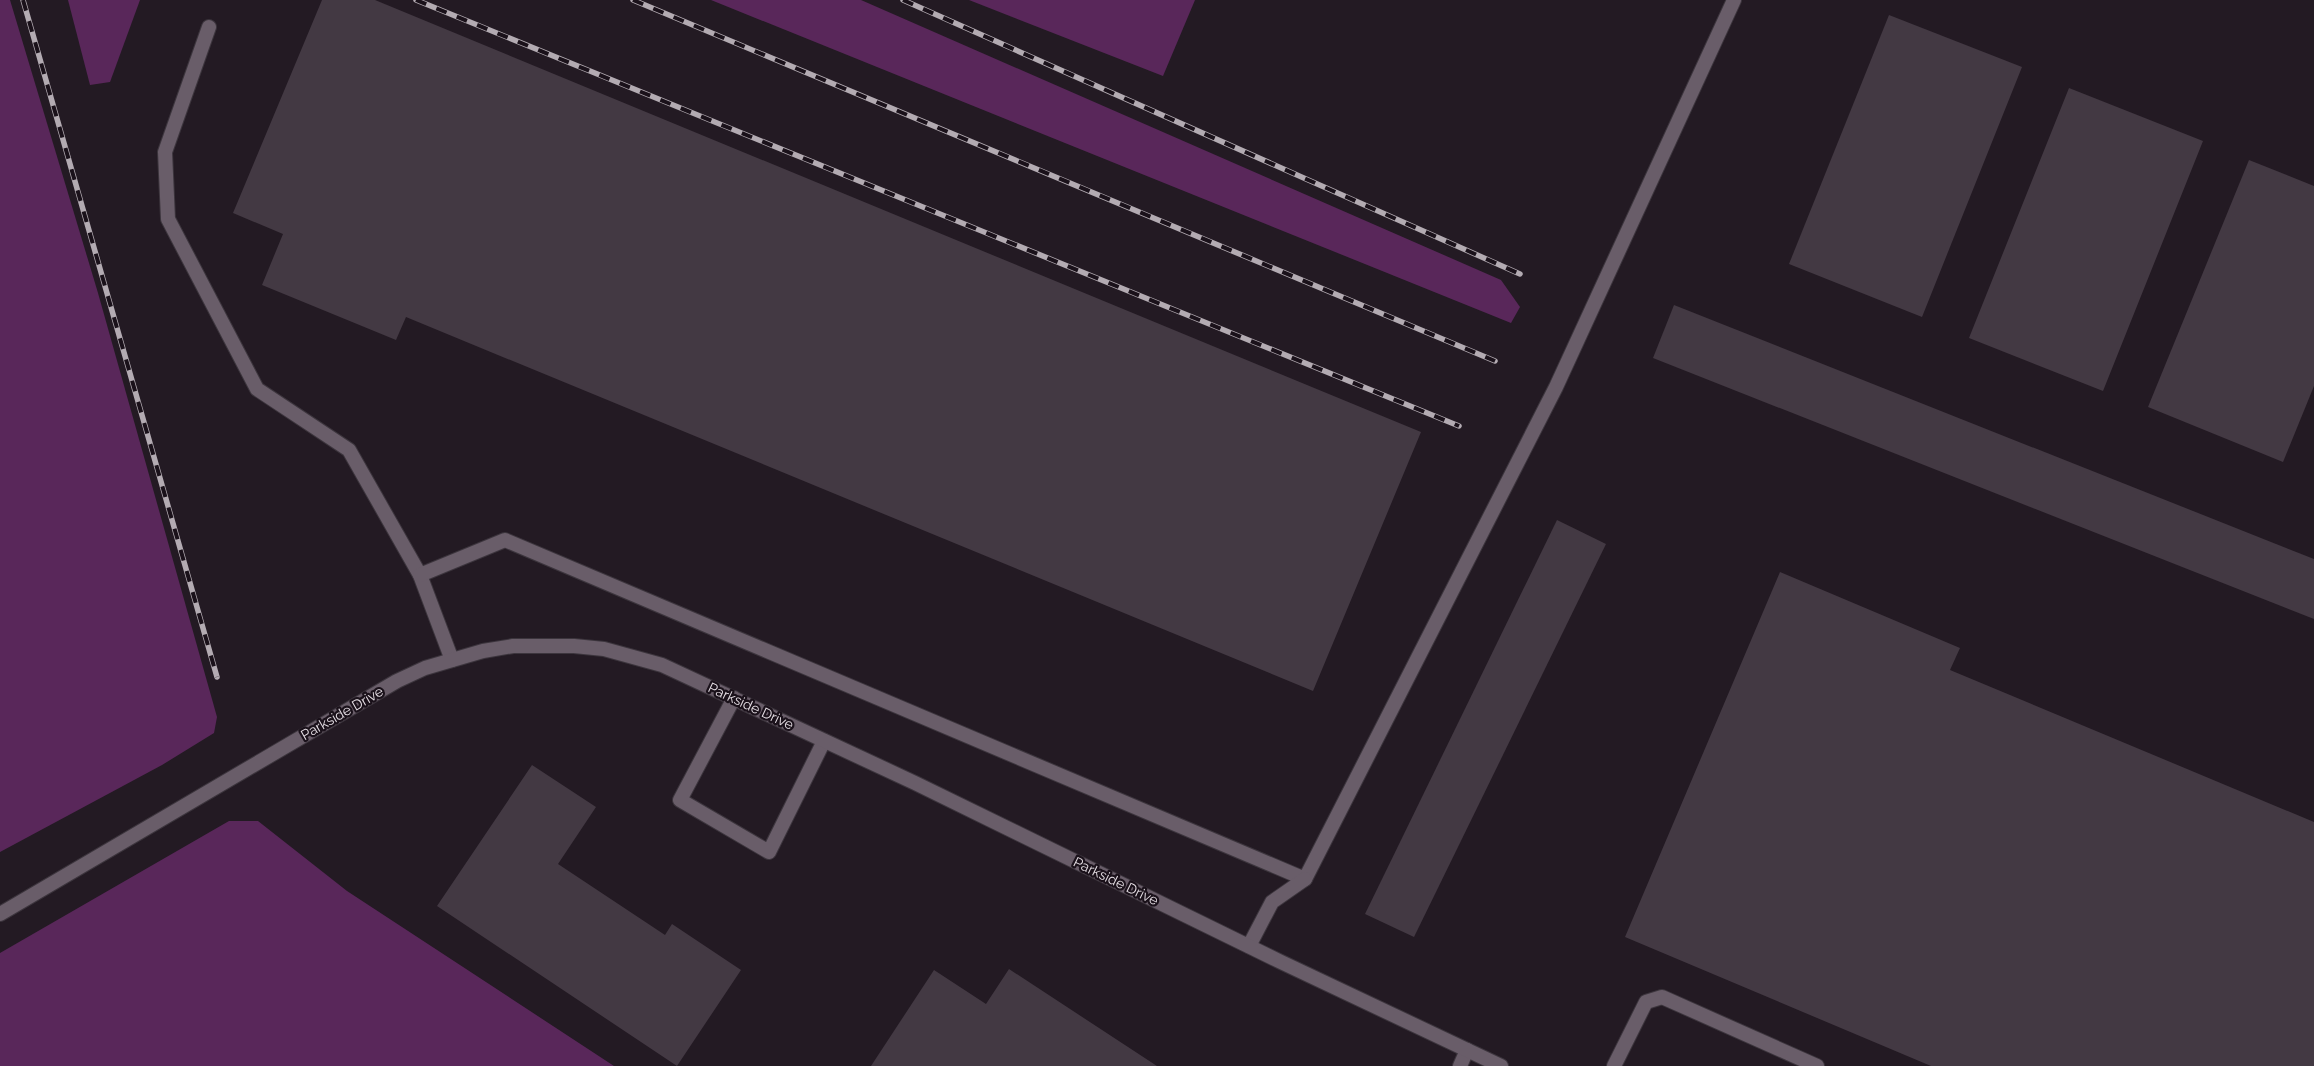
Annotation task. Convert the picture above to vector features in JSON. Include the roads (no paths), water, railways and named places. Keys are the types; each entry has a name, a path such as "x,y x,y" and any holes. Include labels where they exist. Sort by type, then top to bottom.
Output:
{"street":[{"path":"1249,946 1272,902 1305,879 1556,387 1734,0"},
{"path":"208,27 164,152 168,219 257,389 349,450 420,575 452,660"},
{"path":"420,575 505,540 1305,879"},
{"name":"Parkside Drive","path":"0,914 397,681 425,668 483,651 513,646 574,646 604,649 662,664 915,783 1249,946 1501,1066"},
{"path":"734,698 680,800 769,852 824,741"},
{"path":"1614,1066 1646,1002 1662,997 1817,1066"},
{"path":"1460,1066 1467,1050"}],"railway":[{"path":"23,0 217,677"},
{"path":"416,0 1459,426"},
{"path":"633,0 1495,361"},
{"path":"903,0 1520,274"}]}
